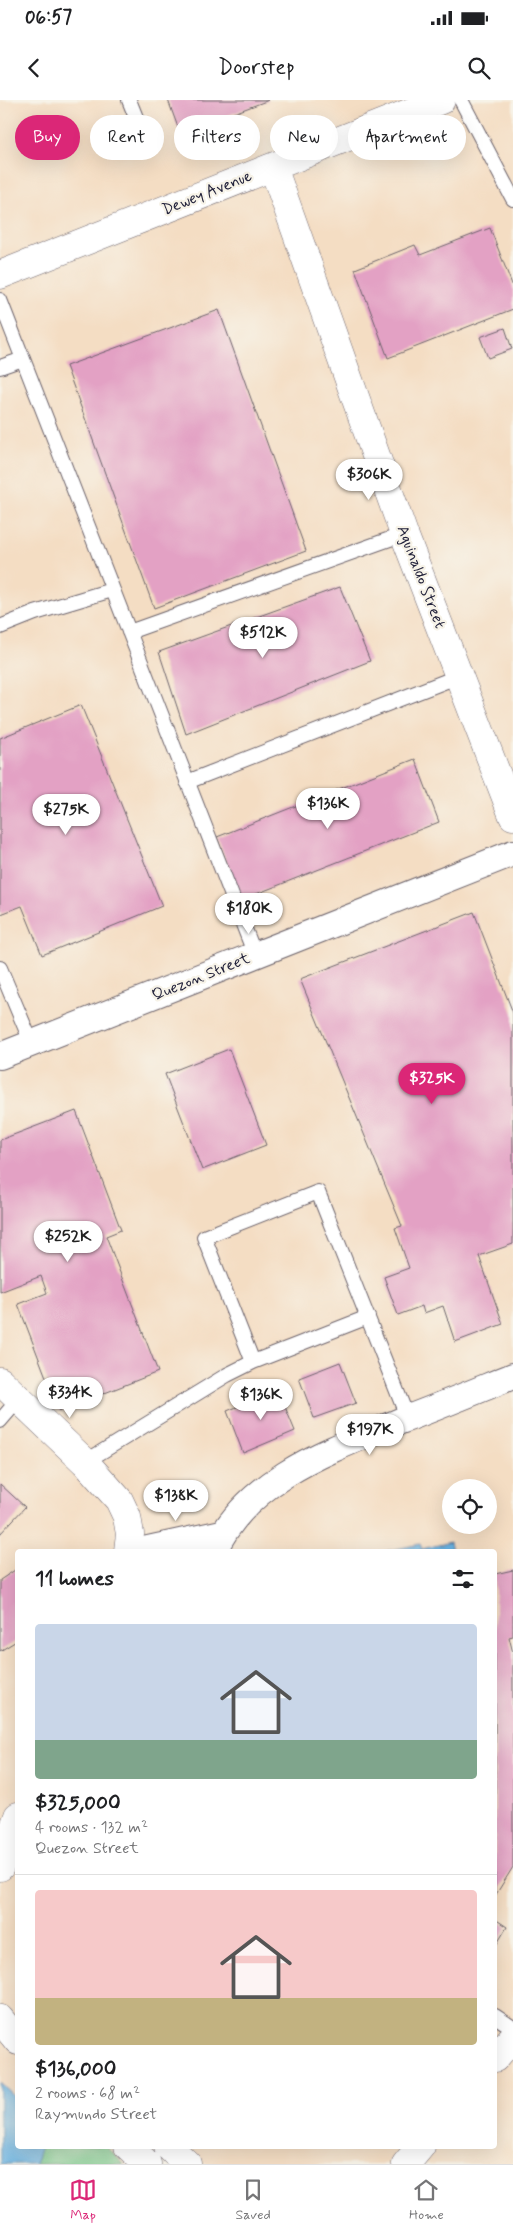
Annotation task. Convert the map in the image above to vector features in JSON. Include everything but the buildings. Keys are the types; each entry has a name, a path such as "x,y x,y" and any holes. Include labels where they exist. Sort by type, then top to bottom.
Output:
{"main road":[{"name":"Dewey Avenue","path":"0,275 430,102"},
{"name":"Aguinaldo Street","path":"272,167 404,534 513,816"},
{"path":"10,1390 85,1462 118,1500 127,1517 130,1534 128,1549"},
{"path":"0,1867 15,1824"},
{"path":"0,2008 15,2019"},
{"path":"0,2019 15,2037"},
{"path":"497,2056 513,2037"},
{"path":"131,2149 147,2164"},
{"path":"171,2149 188,2164"},
{"path":"406,2164 418,2149"}],"street":[{"name":"Quezon Street","path":"0,1056 513,853"},
{"path":"157,1549 218,1542 249,1503 283,1475 329,1450 513,1376"}],"lane":[{"path":"129,100 135,115"},
{"path":"461,100 513,199"},
{"path":"0,300 254,955"},
{"path":"0,367 23,359"},
{"path":"129,632 404,534"},
{"path":"0,627 35,613 112,590"},
{"path":"187,782 459,676"},
{"path":"0,968 32,1044"},
{"path":"253,1362 204,1237 318,1192 408,1418"},
{"path":"85,1462 227,1375 253,1362 368,1317"},
{"path":"0,1421 10,1390"},
{"path":"497,2017 513,2028"}],"green space":[{"path":"40,2149 108,2149 124,2164 35,2164"}],"water":[{"path":"450,1542 452,1549 422,1549"},
{"path":"420,1544 422,1549 396,1549"},
{"path":"0,2083 15,2097 15,2149 40,2149 35,2164 0,2164"}]}
